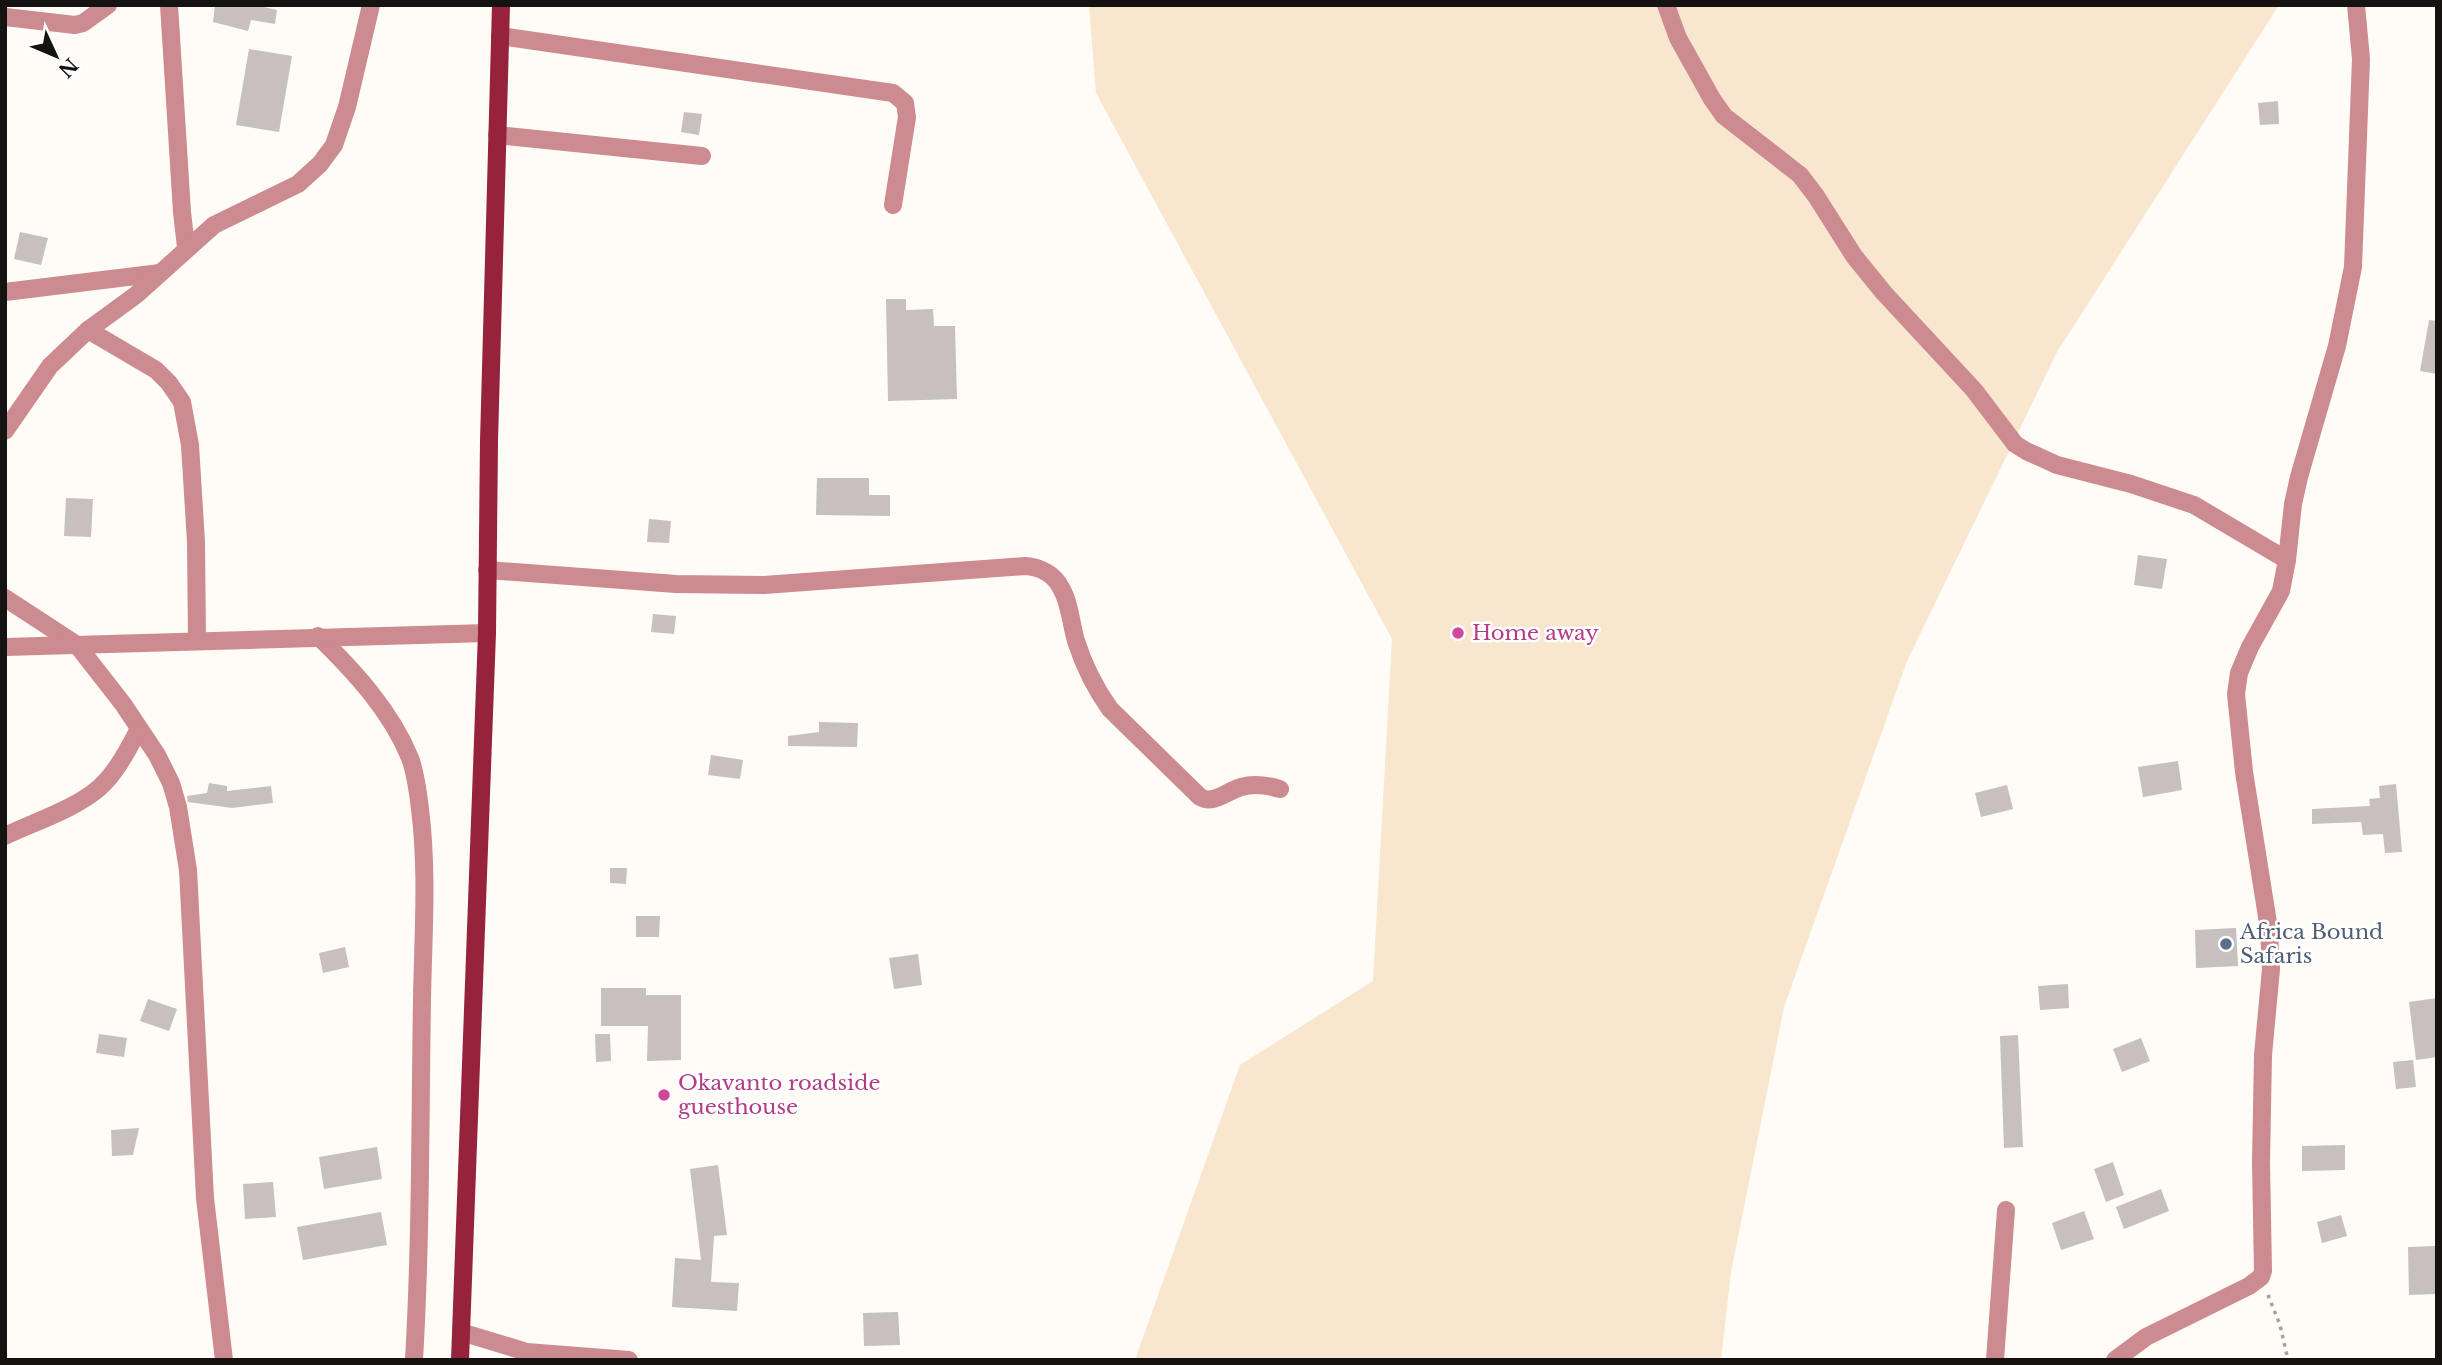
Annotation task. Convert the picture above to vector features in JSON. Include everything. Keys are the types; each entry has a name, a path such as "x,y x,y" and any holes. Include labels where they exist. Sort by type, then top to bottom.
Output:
{"main road":[{"path":"460,1360 487,633 501,5"}],"street":[{"path":"5,17 75,26 108,5"},
{"path":"169,5 186,247"},
{"path":"5,431 50,366 89,330 136,295 186,247 230,216 298,184 320,164 334,145 347,107 371,5"},
{"path":"1665,5 1678,38 1724,116 1800,175 1854,256 1884,293 1974,390 2015,444 2057,465 2131,484 2194,505 2287,560"},
{"path":"2115,1360 2146,1337 2249,1286 2261,1277 2264,1262 2261,1163 2263,1055 2271,969 2269,929 2244,772 2236,694 2239,673 2250,647 2281,591 2299,477 2337,346 2353,267 2361,60 2356,5"},
{"path":"500,36 893,93 905,103 907,117 893,205"},
{"path":"497,135 702,156"},
{"path":"5,292 160,273"},
{"path":"89,330 156,370 182,402 190,445 196,542 197,641"},
{"path":"487,570 676,584 764,585 1036,567 1054,578 1061,588 1076,641 1088,675 1098,693 1110,709 1193,791 1203,800 1208,800 1249,785 1280,789"},
{"path":"5,598 76,645 157,755 171,783 178,807 188,870 205,1198 224,1360"},
{"path":"5,648 318,636 487,633"},
{"path":"318,636 381,706 398,732 411,760 418,794 425,853 426,921 422,986 420,1260 414,1360"},
{"path":"5,836 82,800 97,789 110,777 139,729"},
{"path":"1995,1360 2006,1210"},
{"path":"461,1332 515,1355 629,1360"}],"path":[{"path":"2261,1277 2280,1325 2288,1360"}],"shaded area":[{"path":"1089,5 2279,5 2057,352 1907,661 1784,1007 1731,1272 1721,1360 1135,1360 1240,1065 1373,981 1392,639 1096,93"}],"building":[{"path":"215,5 255,5 277,10 275,24 251,20 248,31 213,22"},
{"path":"249,49 292,56 279,132 236,125"},
{"path":"2278,101 2279,124 2260,125 2258,103"},
{"path":"684,112 702,114 699,135 681,132"},
{"path":"20,232 48,238 41,265 14,259"},
{"path":"886,299 906,299 906,310 933,309 934,326 955,326 957,399 888,401"},
{"path":"2429,320 2437,321 2437,374 2420,371"},
{"path":"817,478 869,478 869,495 890,495 890,516 816,515"},
{"path":"66,498 93,499 91,537 64,536"},
{"path":"649,519 671,521 669,543 647,542"},
{"path":"2138,555 2167,559 2162,589 2134,585"},
{"path":"653,614 676,616 674,634 651,632"},
{"path":"819,722 858,723 857,747 788,746 788,736 819,732"},
{"path":"711,755 743,760 740,779 708,775"},
{"path":"2178,761 2182,790 2143,797 2138,767"},
{"path":"209,783 227,786 227,791 271,786 273,803 232,808 188,802 187,796 207,793"},
{"path":"2396,784 2402,852 2385,853 2383,834 2363,835 2361,822 2312,824 2312,809 2370,806 2369,799 2380,798 2379,786"},
{"path":"2007,785 2013,809 1981,817 1975,793"},
{"path":"610,868 627,868 626,884 610,883"},
{"path":"636,916 660,916 659,937 636,937"},
{"path":"2236,928 2238,966 2196,968 2195,930"},
{"path":"345,947 349,967 323,973 319,953"},
{"path":"918,954 922,985 894,989 889,958"},
{"path":"2068,984 2069,1008 2040,1010 2038,986"},
{"path":"601,988 646,988 646,995 681,995 681,1060 647,1061 648,1026 601,1026"},
{"path":"2437,998 2437,1057 2416,1060 2409,1002"},
{"path":"148,999 177,1009 169,1031 140,1021"},
{"path":"99,1034 127,1038 124,1057 96,1053"},
{"path":"595,1034 610,1034 611,1061 596,1062"},
{"path":"2018,1035 2023,1147 2004,1148 2000,1036"},
{"path":"2141,1038 2150,1061 2122,1072 2113,1049"},
{"path":"2413,1060 2416,1087 2396,1089 2393,1062"},
{"path":"139,1128 133,1155 112,1156 111,1130"},
{"path":"2345,1145 2345,1170 2302,1171 2302,1146"},
{"path":"377,1147 382,1179 324,1189 319,1157"},
{"path":"2113,1162 2124,1195 2106,1202 2094,1169"},
{"path":"718,1165 727,1235 714,1236 711,1282 739,1283 737,1311 672,1307 675,1258 701,1260 690,1169"},
{"path":"273,1182 276,1217 245,1219 243,1184"},
{"path":"2161,1189 2169,1211 2124,1229 2116,1207"},
{"path":"2084,1211 2094,1239 2061,1250 2052,1223"},
{"path":"381,1212 387,1245 303,1260 297,1227"},
{"path":"2341,1215 2347,1236 2322,1243 2317,1222"},
{"path":"2436,1246 2437,1294 2409,1295 2408,1247"},
{"path":"898,1312 900,1345 864,1346 863,1313"}],"place":[{"name":"Home away","path":"1458,633"},
{"name":"Africa Bound Safaris","path":"2226,944"},
{"name":"Okavanto roadside guesthouse","path":"664,1095"}]}
